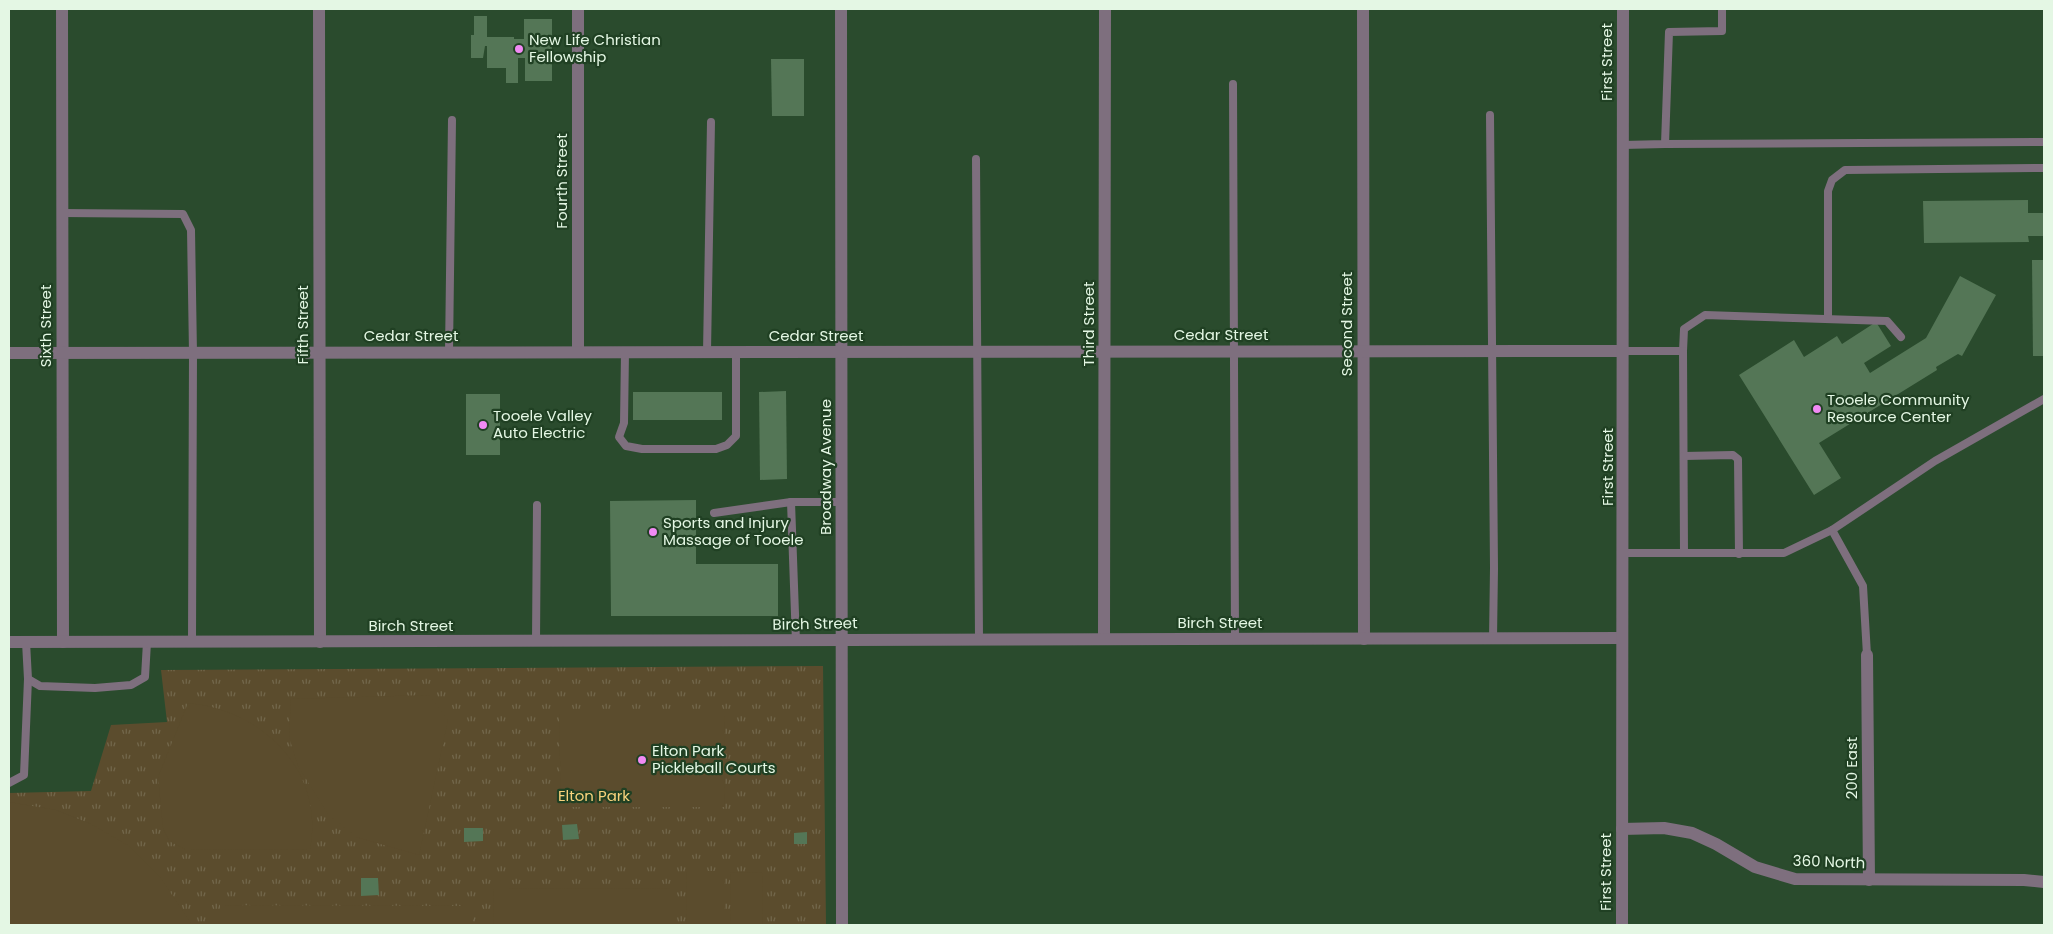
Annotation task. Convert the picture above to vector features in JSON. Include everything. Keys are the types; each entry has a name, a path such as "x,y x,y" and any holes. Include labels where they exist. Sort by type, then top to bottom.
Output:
{"street":[{"name":"Sixth Street","path":"62,9 63,642"},
{"name":"Fifth Street","path":"319,9 320,642"},
{"name":"Fourth Street","path":"578,9 578,352"},
{"name":"Broadway Avenue","path":"841,9 842,925"},
{"name":"Third Street","path":"1104,639 1106,352 1105,9"},
{"name":"Second Street","path":"1363,9 1364,639"},
{"name":"First Street","path":"1622,925 1622,638 1624,553 1623,9"},
{"name":"Cedar Street","path":"9,352 1624,352"},
{"name":"Birch Street","path":"9,642 796,642 842,640 1622,638"},
{"name":"200 East","path":"1867,655 1869,880"},
{"name":"360 North","path":"1622,829 1664,828 1692,833 1755,866 1795,879 2024,880 2044,882"}],"lane":[{"path":"1665,144 1669,32 1722,31 1722,9"},
{"path":"1234,84 1235,639"},
{"path":"1490,115 1493,352 1493,639"},
{"path":"449,352 452,120"},
{"path":"707,352 711,122"},
{"path":"1623,145 2044,142"},
{"path":"976,159 979,640"},
{"path":"1828,318 1828,191 1832,180 1845,170 2044,168"},
{"path":"62,213 183,214 191,230 193,352 192,642"},
{"path":"1684,553 1684,329 1706,315 1828,318 1887,321 1901,337"},
{"path":"1624,352 1683,351"},
{"path":"625,352 624,423 619,437 626,446 642,449 716,449 727,445 736,436 736,352"},
{"path":"1624,553 1784,553 1832,530 1935,461 2044,398"},
{"path":"1684,456 1733,455 1738,459 1739,554"},
{"path":"714,513 791,502 842,502"},
{"path":"791,502 796,642"},
{"path":"536,642 537,505"},
{"path":"1832,530 1863,586 1867,655"},
{"path":"9,783 24,775 28,679 26,642"},
{"path":"28,679 40,686 95,688 131,685 145,677 147,642"}],"green space":[{"name":"Elton Park","path":"823,666 826,925 9,925 9,793 91,791 111,725 167,722 161,670"},
{"path":"429,695 448,720 419,855 356,837 328,814 298,766 289,737 291,699"},
{"path":"188,703 215,708 241,718 264,732 283,749 298,770 308,794 312,821 310,849 186,850 169,841 163,828 158,777"},
{"name":"Elton Park Pickleball Courts","path":"559,713 724,713 725,807 561,807"},
{"path":"9,802 56,810 91,824 129,846 160,877 192,925 9,925"},
{"path":"686,871 724,871 724,925 687,925"},
{"path":"762,872 763,925 731,925 730,873"},
{"path":"494,888 671,889 671,925 493,925"},
{"path":"220,905 472,906 472,925 220,925"}],"building":[{"name":"New Life Christian Fellowship","path":"474,16 487,16 487,37 514,37 514,39 524,39 524,19 552,19 552,81 525,81 525,58 518,58 518,83 506,83 506,68 487,68 487,46 485,46 483,58 471,58 471,35 474,35"},
{"path":"771,59 804,59 804,116 772,116"},
{"path":"2028,200 2028,213 2044,213 2044,236 2028,236 2029,242 1924,243 1923,201"},
{"path":"2032,260 2044,260 2044,356 2033,356"},
{"name":"Tooele Community Resource Center","path":"1960,276 1996,295 1962,356 1958,354 1936,367 1937,370 1819,443 1841,478 1814,495 1739,375 1794,340 1804,357 1837,336 1842,344 1876,322 1891,346 1864,363 1870,373 1926,338"},
{"path":"786,391 787,479 760,480 759,392"},
{"path":"633,392 722,392 722,420 633,420"},
{"name":"Tooele Valley Auto Electric","path":"466,394 500,394 500,455 466,455"},
{"name":"Sports and Injury Massage of Tooele","path":"696,500 696,564 778,564 778,616 611,616 610,501"},
{"path":"577,824 579,839 563,840 562,825"},
{"path":"464,828 483,828 483,841 464,842"},
{"path":"807,832 807,844 794,844 794,833"},
{"path":"361,878 378,878 379,895 361,896"}],"place":[{"name":"New Life Christian Fellowship","path":"519,49"},
{"name":"Tooele Community Resource Center","path":"1817,409"},
{"name":"Tooele Valley Auto Electric","path":"483,425"},
{"name":"Sports and Injury Massage of Tooele","path":"653,532"},
{"name":"Elton Park Pickleball Courts","path":"642,760"}]}
